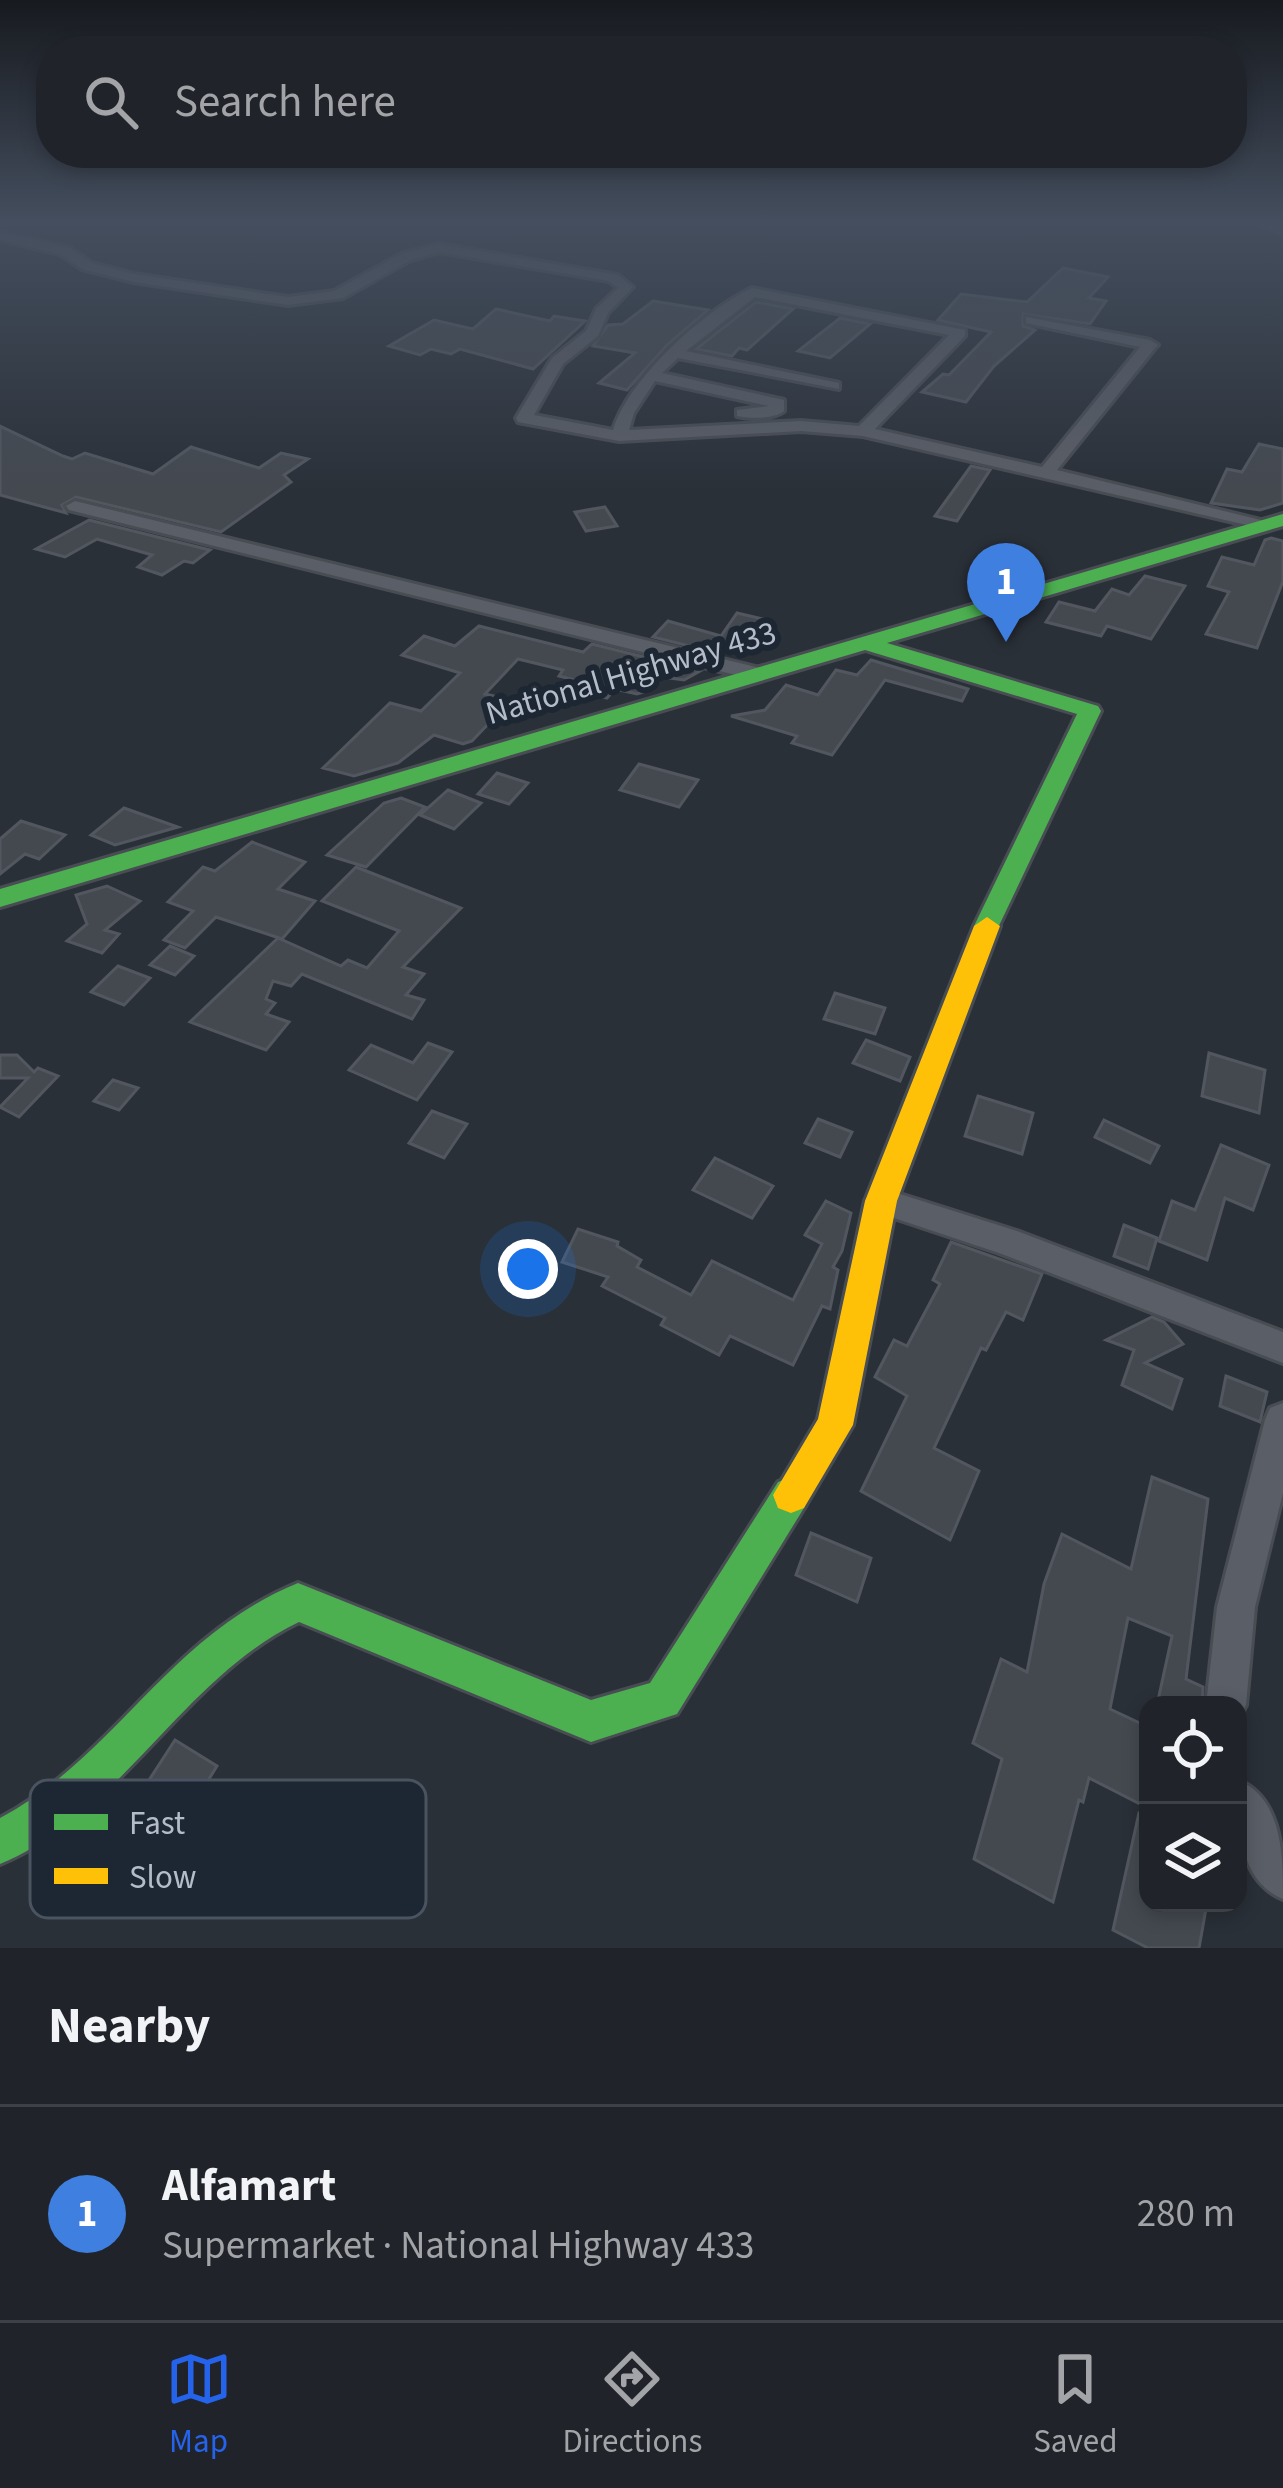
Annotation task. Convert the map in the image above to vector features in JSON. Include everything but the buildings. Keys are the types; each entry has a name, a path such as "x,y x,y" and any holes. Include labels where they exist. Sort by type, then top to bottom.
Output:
{"street":[{"path":"603,311 593,333 557,362 524,418 621,429 801,426 863,431 1276,522"},
{"path":"621,429 652,376 730,311"},
{"path":"848,311 960,333 863,431"},
{"path":"1031,320 1150,345 1048,470"},
{"path":"679,354 833,386"},
{"path":"621,429 776,411 778,403 652,376"},
{"path":"75,506 756,674"},
{"name":"National Highway 433","path":"0,898 1276,522"},
{"path":"83,1780 232,1639 266,1613 298,1602 591,1721 663,1700 835,1425 881,1202 977,946 1090,711 863,643"},
{"path":"881,1202 1006,1241 1283,1348"},
{"path":"1227,1696 1236,1607 1283,1420"},
{"path":"1240,1804 1283,1876"},
{"path":"0,1842 11,1842 30,1827"}],"traffic: fast":[{"path":"0,898 1283,520"},
{"path":"863,643 1090,711 987,926"},
{"path":"89,1780 218,1650 256,1622 298,1602 591,1721 663,1700 791,1495"},
{"path":"0,1842 30,1826"}],"traffic: slow":[{"path":"791,1495 835,1425 881,1201 987,926"}],"place":[{"name":"Alfamart","path":"1006,642"}]}
